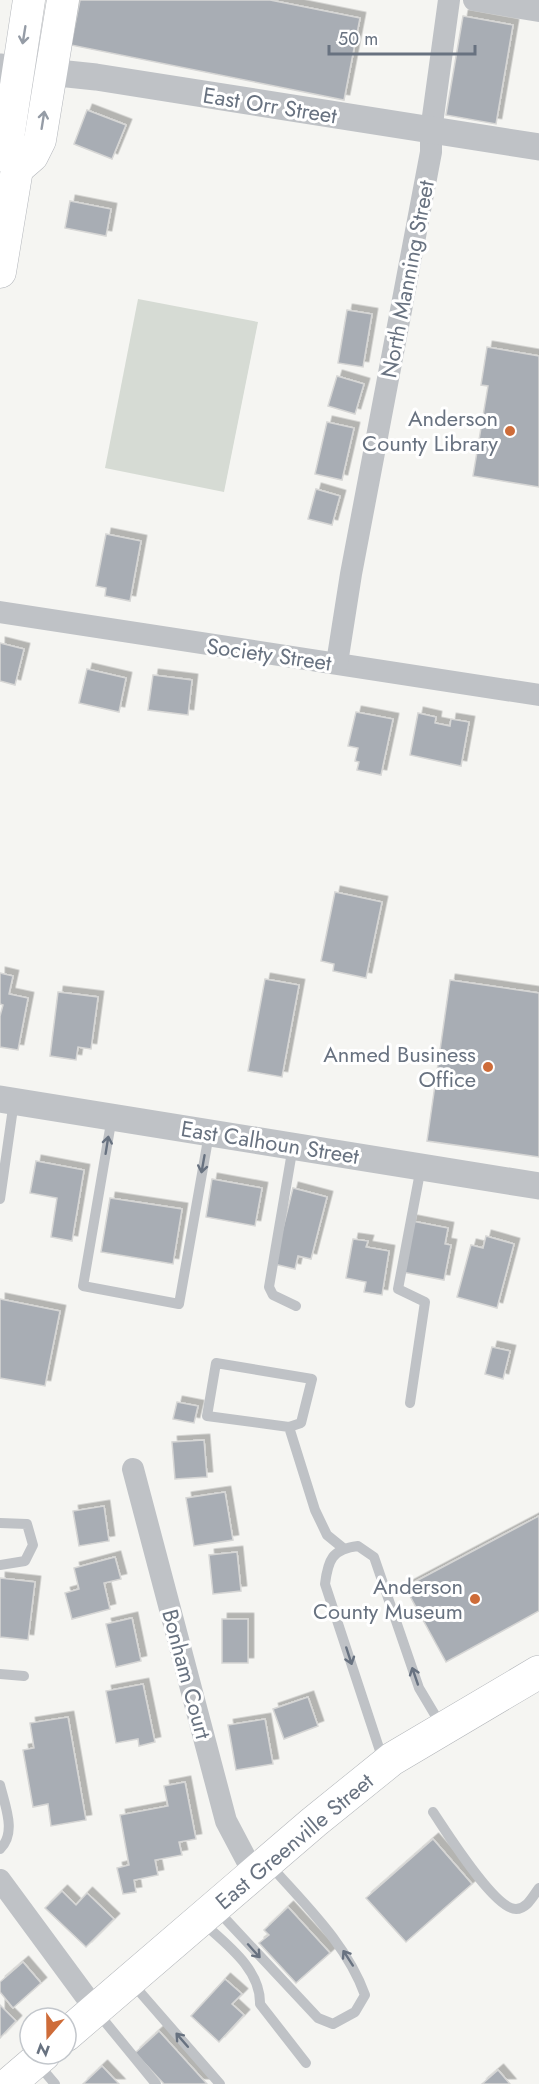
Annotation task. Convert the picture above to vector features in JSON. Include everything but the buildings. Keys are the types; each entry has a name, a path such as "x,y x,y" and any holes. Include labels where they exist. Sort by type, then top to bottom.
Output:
{"main road":[{"path":"0,272 9,153 10,68 29,0"},
{"path":"9,153 32,156 40,140 63,0"},
{"name":"East Greenville Street","path":"78,2024 260,1868 385,1765 539,1672"},
{"path":"9,2084 45,2066"}],"street":[{"name":"North Manning Street","path":"337,663 351,574 431,152 431,131 449,0"},
{"path":"474,0 539,11"},
{"name":"East Orr Street","path":"10,68 96,76 539,147"},
{"name":"Society Street","path":"0,612 539,695"},
{"name":"East Calhoun Street","path":"7,1100 539,1186"},
{"name":"Bonham Court","path":"134,1469 226,1821 260,1868"},
{"path":"0,1880 95,2009"}],"lane":[{"path":"0,1199 7,1100"},
{"path":"112,1117 83,1286 179,1304 209,1132"},
{"path":"293,1146 269,1287 273,1295 296,1306"},
{"path":"410,1403 426,1302 398,1289 421,1167"},
{"path":"216,1363 312,1379 301,1424 289,1427 207,1416 216,1363"},
{"path":"289,1427 315,1510 327,1535 344,1548"},
{"path":"0,1523 27,1524 33,1545 25,1561 0,1564"},
{"path":"385,1765 325,1584 327,1563 344,1548 358,1546 374,1557 419,1688 443,1728"},
{"path":"0,1674 24,1676"},
{"path":"0,1785 10,1832 6,1843 0,1849"},
{"path":"433,1812 487,1887 500,1901 513,1909 518,1909 528,1903 539,1888"},
{"path":"207,1913 318,2018 333,2024 356,2012 365,1995 356,1970 336,1939 260,1868"},
{"path":"207,1913 241,1958 260,1989 260,2004 306,2063"},
{"path":"129,1980 220,2084"},
{"path":"95,2009 156,2084"},
{"path":"0,2080 3,2084"}],"shaded area":[{"path":"138,299 258,322 224,492 105,468"}],"place":[{"name":"Anderson County Library","path":"510,431"},
{"name":"Anmed Business Office","path":"488,1067"},
{"name":"Anderson County Museum","path":"475,1599"}]}
